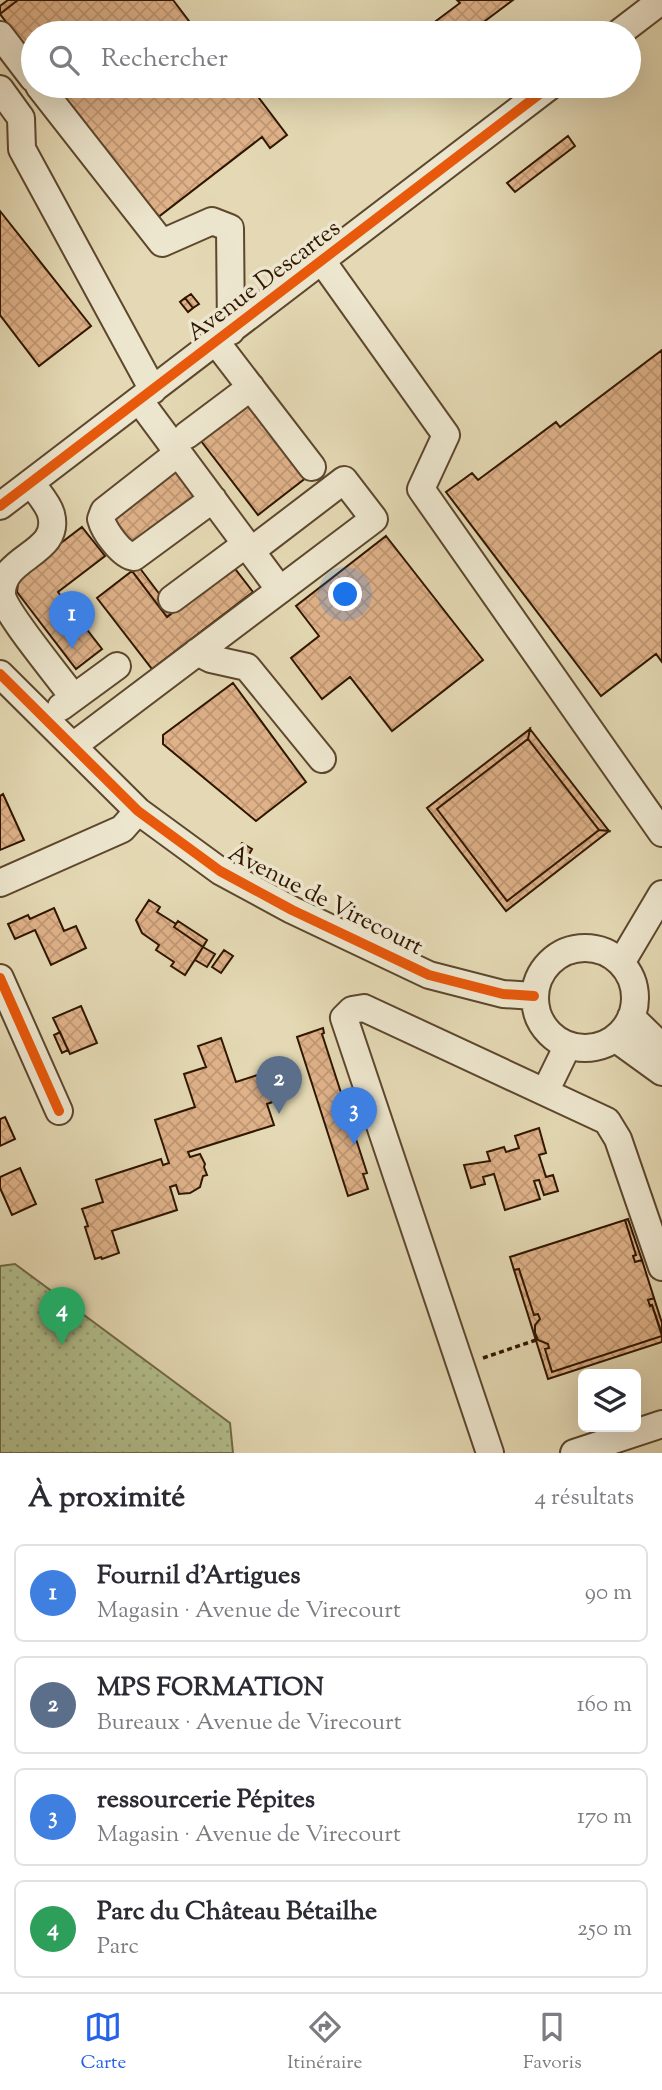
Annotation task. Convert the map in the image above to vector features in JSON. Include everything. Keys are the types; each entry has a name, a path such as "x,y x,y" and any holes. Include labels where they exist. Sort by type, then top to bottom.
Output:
{"street":[{"path":"635,21 662,0"},
{"path":"0,35 21,62"},
{"path":"0,89 21,118 22,149 146,395 183,444 213,499 279,590"},
{"path":"48,98 162,243 212,221 230,228 223,336 251,387 312,467"},
{"name":"Avenue Descartes","path":"0,506 534,98"},
{"path":"322,261 446,435 421,489 662,834"},
{"path":"213,499 134,557 126,555 101,519 104,511 251,387"},
{"path":"73,746 373,519 344,480 172,599"},
{"path":"31,482 51,515 51,530 44,542 8,570 3,580 2,594 14,616 73,697"},
{"path":"197,652 211,659 247,667 322,759"},
{"path":"46,719 117,666"},
{"name":"Avenue de Virecourt","path":"0,674 138,811 220,870 292,910 429,975 503,994 534,996"},
{"path":"0,883 122,829 138,811"},
{"path":"621,962 662,894"},
{"path":"575,948 591,948 607,953 621,962 632,979 635,998 625,1029 615,1038 592,1048 568,1045 554,1037 543,1026 534,996 546,965 559,954 575,948"},
{"path":"0,978 59,1111"},
{"path":"490,1453 344,1018 352,1010 364,1007 607,1121 618,1139 662,1267"},
{"path":"631,1017 662,1047"},
{"path":"615,1038 662,1072"},
{"path":"545,1092 568,1045"},
{"path":"574,1453 662,1424"}],"path":[{"path":"461,1365 536,1340"}],"green space":[{"path":"15,1264 230,1423 233,1453 0,1453 0,1266"}],"building":[{"path":"8,0 18,0 0,14 0,6"},
{"path":"18,0 173,0 189,21 21,21 21,42 0,14"},
{"path":"457,0 513,0 485,21 436,21 460,3"},
{"path":"64,98 259,98 287,135 270,148 262,137 157,218"},
{"path":"568,136 575,146 515,192 507,183"},
{"path":"0,211 91,326 39,366 0,315"},
{"path":"191,294 199,304 193,308 185,298"},
{"path":"185,298 193,308 188,312 180,302"},
{"path":"662,350 662,662 656,654 601,696 446,492 472,473 478,480 556,422 560,427"},
{"path":"251,403 307,477 258,515 201,441"},
{"path":"177,464 202,496 132,550 107,518"},
{"path":"82,527 105,556 58,592 102,649 76,669 17,592 19,575"},
{"path":"386,536 483,660 392,731 350,677 322,699 291,658 319,636 296,606"},
{"path":"233,566 253,592 152,669 97,598 132,571 167,617"},
{"path":"139,567 173,612 167,617 132,571"},
{"path":"233,683 306,782 256,821 163,744 163,735"},
{"path":"530,729 609,831 599,830 528,739"},
{"path":"530,729 528,739 437,809 507,901 599,830 609,831 506,911 427,808"},
{"path":"528,739 599,830 507,901 437,809"},
{"path":"3,794 24,840 0,850 0,796"},
{"path":"242,843 252,849 247,858 237,851"},
{"path":"149,900 160,907 157,912 176,924 174,927 203,947 185,975 171,966 174,962 156,950 159,945 142,933 136,920"},
{"path":"54,908 64,931 76,926 86,948 51,965 35,930 15,939 8,924 28,915 30,919"},
{"path":"178,921 207,940 203,947 174,927"},
{"path":"203,947 215,954 207,967 195,960"},
{"path":"224,950 233,956 221,973 212,967"},
{"path":"81,1006 97,1043 70,1054 53,1018"},
{"path":"323,1028 322,1034 367,1173 363,1174 368,1189 348,1196 297,1037"},
{"path":"60,1032 68,1050 62,1053 54,1035"},
{"path":"221,1038 236,1082 279,1068 287,1092 271,1097 273,1102 267,1104 274,1125 188,1152 190,1157 200,1154 205,1164 207,1175 203,1176 200,1187 190,1193 179,1194 176,1185 170,1187 177,1210 112,1231 119,1253 95,1259 82,1209 103,1202 96,1180 161,1159 163,1165 169,1163 155,1120 195,1107 184,1074 206,1067 198,1046"},
{"path":"5,1117 15,1139 0,1146 0,1119"},
{"path":"539,1128 546,1153 539,1155 546,1177 553,1175 558,1191 544,1195 539,1180 534,1181 540,1199 505,1210 494,1174 483,1177 485,1184 471,1188 464,1165 490,1161 487,1152 504,1147 506,1152 519,1148 515,1136"},
{"path":"20,1168 36,1204 12,1215 0,1188 0,1177"},
{"path":"628,1219 642,1260 635,1262 633,1256 636,1255 625,1220"},
{"path":"625,1220 636,1255 633,1256 635,1262 642,1260 654,1298 648,1300 662,1336 552,1372 545,1349 549,1348 548,1344 538,1340 535,1333 535,1325 540,1319 538,1314 534,1315 519,1269 514,1270 510,1257"},
{"path":"519,1269 534,1315 538,1314 540,1319 535,1325 535,1333 538,1340 548,1344 549,1348 545,1349 552,1372 662,1336 662,1342 548,1379 514,1270"},
{"path":"654,1298 662,1323 662,1334 648,1300"}],"cycle path":[{"path":"0,506 534,98"},
{"path":"0,674 138,811 220,871 292,910 429,975 503,994 534,996"},
{"path":"0,978 59,1111"}],"place":[{"name":"Fournil d'Artigues","path":"72,649"},
{"name":"MPS FORMATION","path":"279,1114"},
{"name":"ressourcerie Pépites","path":"354,1145"},
{"name":"Parc du Château Bétailhe","path":"62,1345"}]}
